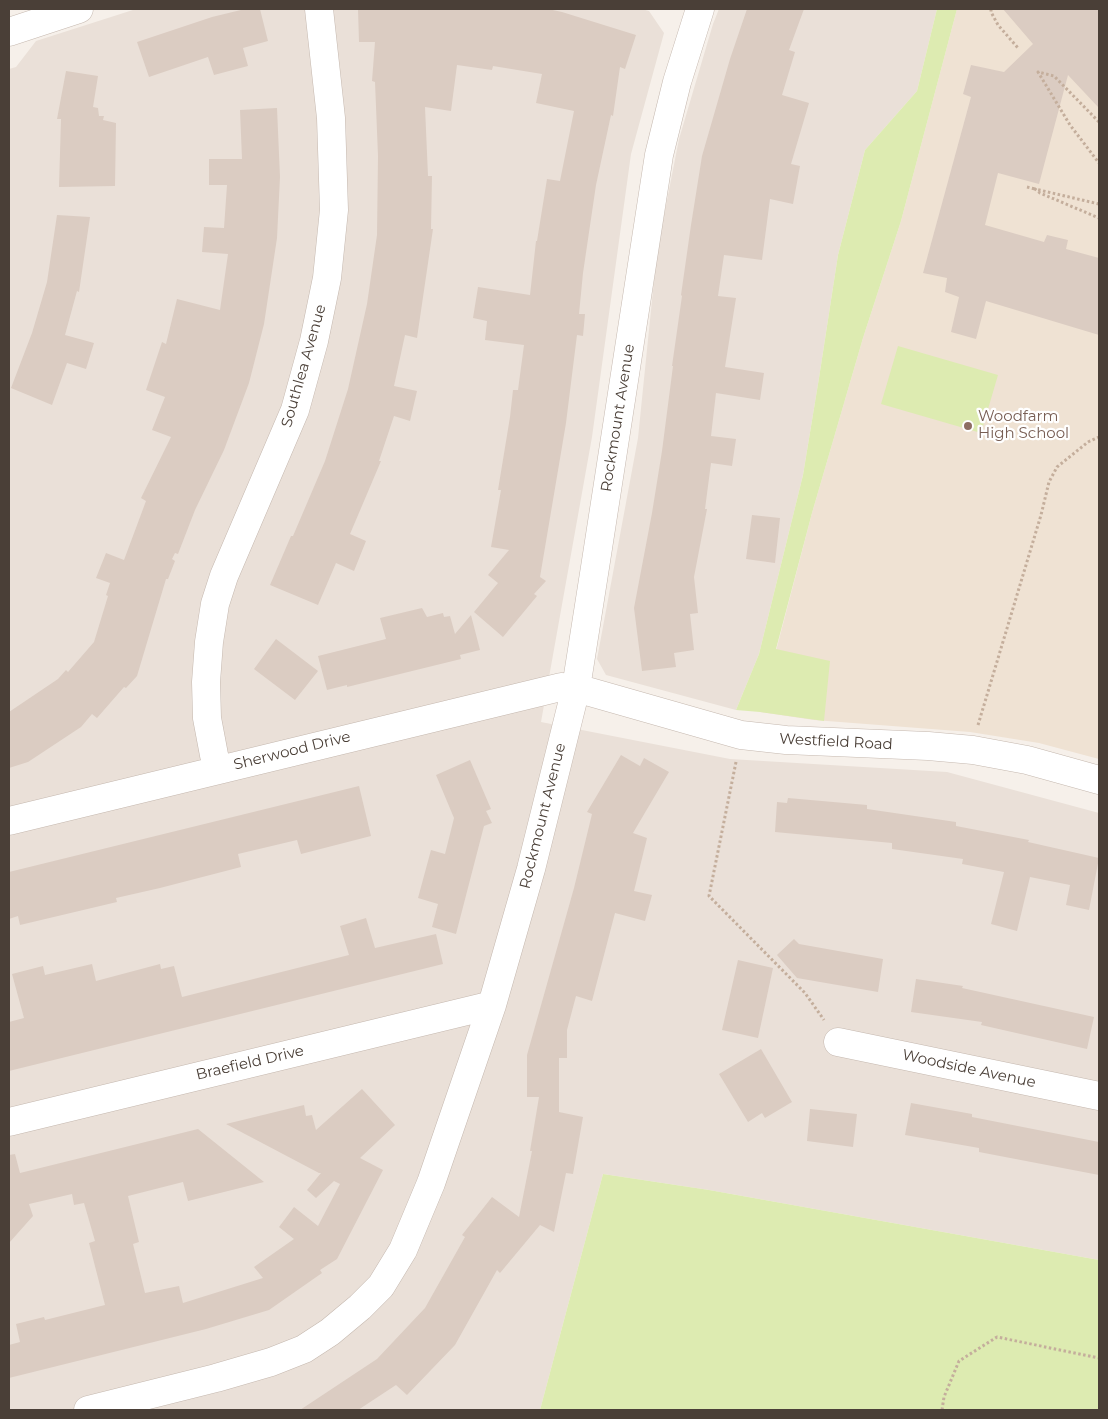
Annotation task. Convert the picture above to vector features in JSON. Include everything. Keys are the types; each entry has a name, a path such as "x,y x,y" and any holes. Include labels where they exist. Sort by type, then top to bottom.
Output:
{"street":[{"path":"9,32 79,9"},
{"name":"Southlea Avenue","path":"218,769 207,718 206,682 209,642 216,604 224,576 294,410 314,341 327,278 334,200 331,118 319,9"},
{"name":"Rockmount Avenue","path":"88,1410 216,1378 271,1362 304,1349 330,1332 360,1307 381,1286 403,1250 432,1183 492,1005 531,868 576,688 659,155 677,82 700,9"},
{"name":"Sherwood Drive","path":"9,821 561,687 576,688"},
{"name":"Westfield Road","path":"576,688 741,734 786,740 928,746 973,750 1027,760 1099,780"},
{"name":"Braefield Drive","path":"9,1122 492,1005"},
{"name":"Woodside Avenue","path":"838,1042 1099,1096"}],"path":[{"path":"991,9 998,25 1018,48"},
{"path":"1099,122 1054,76 1038,72 1070,125 1099,163"},
{"path":"1026,187 1099,204"},
{"path":"1035,188 1040,193 1099,218"},
{"path":"973,750 978,724 1041,515 1049,482 1057,467 1088,442 1099,437"},
{"path":"741,734 709,896 805,993 838,1042"},
{"path":"942,1410 944,1397 959,1361 997,1337 1099,1358"}],"shaded area":[{"path":"136,9 642,9 649,11 664,33 631,154 592,437 541,722 730,759 947,772 1099,813 1099,1260 709,1190 603,1174 540,1410 9,1410 9,69 16,67 36,41"},
{"path":"719,9 937,9 917,91 865,150 838,255 803,475 759,654 736,710 606,675 597,659 638,438 657,251 679,139"},
{"name":"Woodfarm High School","path":"957,9 1099,9 1099,759 1039,743 970,732 814,720 760,712 812,513 863,338 901,221"}],"green space":[{"path":"937,9 957,9 901,221 863,338 812,513 776,649 830,661 824,721 736,710 759,654 803,475 838,255 865,150 917,91"},
{"path":"898,346 998,375 981,433 881,404"},
{"path":"603,1174 709,1190 1099,1260 1099,1410 540,1410"}],"building":[{"path":"245,9 260,9 268,41 243,48 248,66 214,75 208,57 149,77 137,42 212,17"},
{"path":"358,9 548,9 636,35 625,69 620,67 613,116 611,115 596,185 579,314 585,314 583,336 577,335 566,423 540,577 546,581 534,594 537,596 503,637 474,612 498,583 488,575 509,550 491,547 501,490 498,490 513,390 518,390 524,345 485,340 487,321 473,318 478,287 530,295 536,241 547,179 560,181 574,111 536,103 542,74 493,66 492,70 457,65 451,111 425,107 428,176 432,176 431,229 433,229 417,338 405,335 394,386 417,391 410,421 394,416 379,461 381,461 350,534 366,541 354,571 336,563 318,605 270,585 325,461 348,389 367,304 377,235 378,156 375,82 372,81 375,42 359,42"},
{"path":"747,9 804,9 789,50 795,52 782,95 809,103 791,164 800,166 793,204 770,199 762,260 724,255 718,296 736,298 725,367 764,373 760,400 716,393 711,436 736,439 732,466 711,463 705,509 707,509 694,577 698,613 690,614 694,650 674,653 676,667 642,671 634,608 662,451 691,225 702,156 730,59"},
{"path":"1003,9 1099,9 1099,108 1068,75 1039,184 998,173 985,225 1044,242 1047,235 1068,240 1066,249 1099,258 1099,335 986,301 976,339 951,332 959,297 945,292 947,278 923,273 971,97 963,94 971,65 1004,72 1033,44"},
{"path":"66,71 98,76 93,107 98,108 99,116 104,116 103,120 116,123 115,186 59,187 61,119 57,119"},
{"path":"277,108 280,177 277,238 264,324 249,383 224,450 195,510 178,554 175,553 172,559 175,561 168,579 166,579 137,676 126,688 124,687 97,718 92,714 81,727 28,762 9,768 9,712 58,679 66,670 68,672 94,642 110,583 96,578 106,553 124,560 146,501 141,498 171,437 152,430 165,397 146,390 162,342 166,344 177,299 220,310 228,254 202,252 204,227 224,228 227,185 209,185 209,159 242,159 240,110"},
{"path":"57,215 90,217 79,292 77,291 65,335 94,343 86,369 67,363 52,405 11,388 32,333 47,282"},
{"path":"752,515 780,518 775,563 746,559"},
{"path":"422,608 427,617 443,613 444,617 450,616 455,634 471,615 480,650 460,655 461,659 347,687 347,685 327,690 318,656 386,639 380,618"},
{"path":"276,639 318,671 295,700 254,669"},
{"path":"621,755 640,766 644,758 669,772 633,833 647,838 634,891 652,895 645,921 615,913 592,1001 576,996 567,1030 567,1058 559,1058 559,1112 583,1117 573,1174 566,1173 554,1232 540,1225 500,1273 497,1270 455,1345 407,1395 396,1385 358,1410 300,1410 377,1359 425,1308 465,1237 462,1235 492,1197 519,1217 532,1151 530,1151 539,1097 527,1097 527,1055 574,888 592,814 587,812"},
{"path":"470,760 491,809 486,811 492,823 484,826 456,934 432,927 438,904 418,898 431,850 445,854 454,818 436,775"},
{"path":"359,786 371,836 301,854 297,840 238,854 241,867 116,898 117,902 20,925 18,916 9,919 9,872"},
{"path":"788,798 867,805 867,809 956,822 956,826 1029,840 1028,842 1099,858 1089,910 1066,905 1070,885 1030,877 1017,931 991,924 1004,872 962,864 963,859 892,849 892,843 775,832 777,802 787,803"},
{"path":"366,918 375,948 436,934 443,964 9,1071 9,1022 24,1018 12,974 43,966 45,975 92,964 96,981 160,964 161,969 174,966 182,997 349,955 340,926"},
{"path":"794,939 799,944 883,959 878,992 797,978 777,955"},
{"path":"738,960 773,968 758,1038 722,1030"},
{"path":"916,979 963,986 962,988 1094,1017 1087,1049 981,1025 982,1022 911,1012"},
{"path":"761,1049 792,1102 765,1118 762,1113 748,1122 719,1074"},
{"path":"362,1089 395,1125 360,1158 383,1170 337,1259 320,1270 322,1273 269,1310 206,1329 9,1378 9,1345 20,1342 16,1324 44,1317 45,1320 105,1305 89,1243 95,1241 84,1203 74,1205 72,1194 29,1204 33,1216 9,1243 9,1155 15,1154 20,1173 198,1129 264,1182 188,1201 183,1182 128,1196 139,1242 133,1244 145,1293 179,1286 183,1303 263,1278 254,1267 294,1239 279,1227 294,1207 318,1226 340,1184 334,1181 316,1198 307,1190 321,1173 226,1124 304,1105 306,1116 312,1115 316,1130"},
{"path":"911,1103 972,1114 972,1117 1099,1142 1099,1175 979,1152 979,1148 905,1135"},
{"path":"810,1109 857,1114 853,1147 807,1141"}],"place":[{"name":"Woodfarm High School","path":"968,426"}]}
